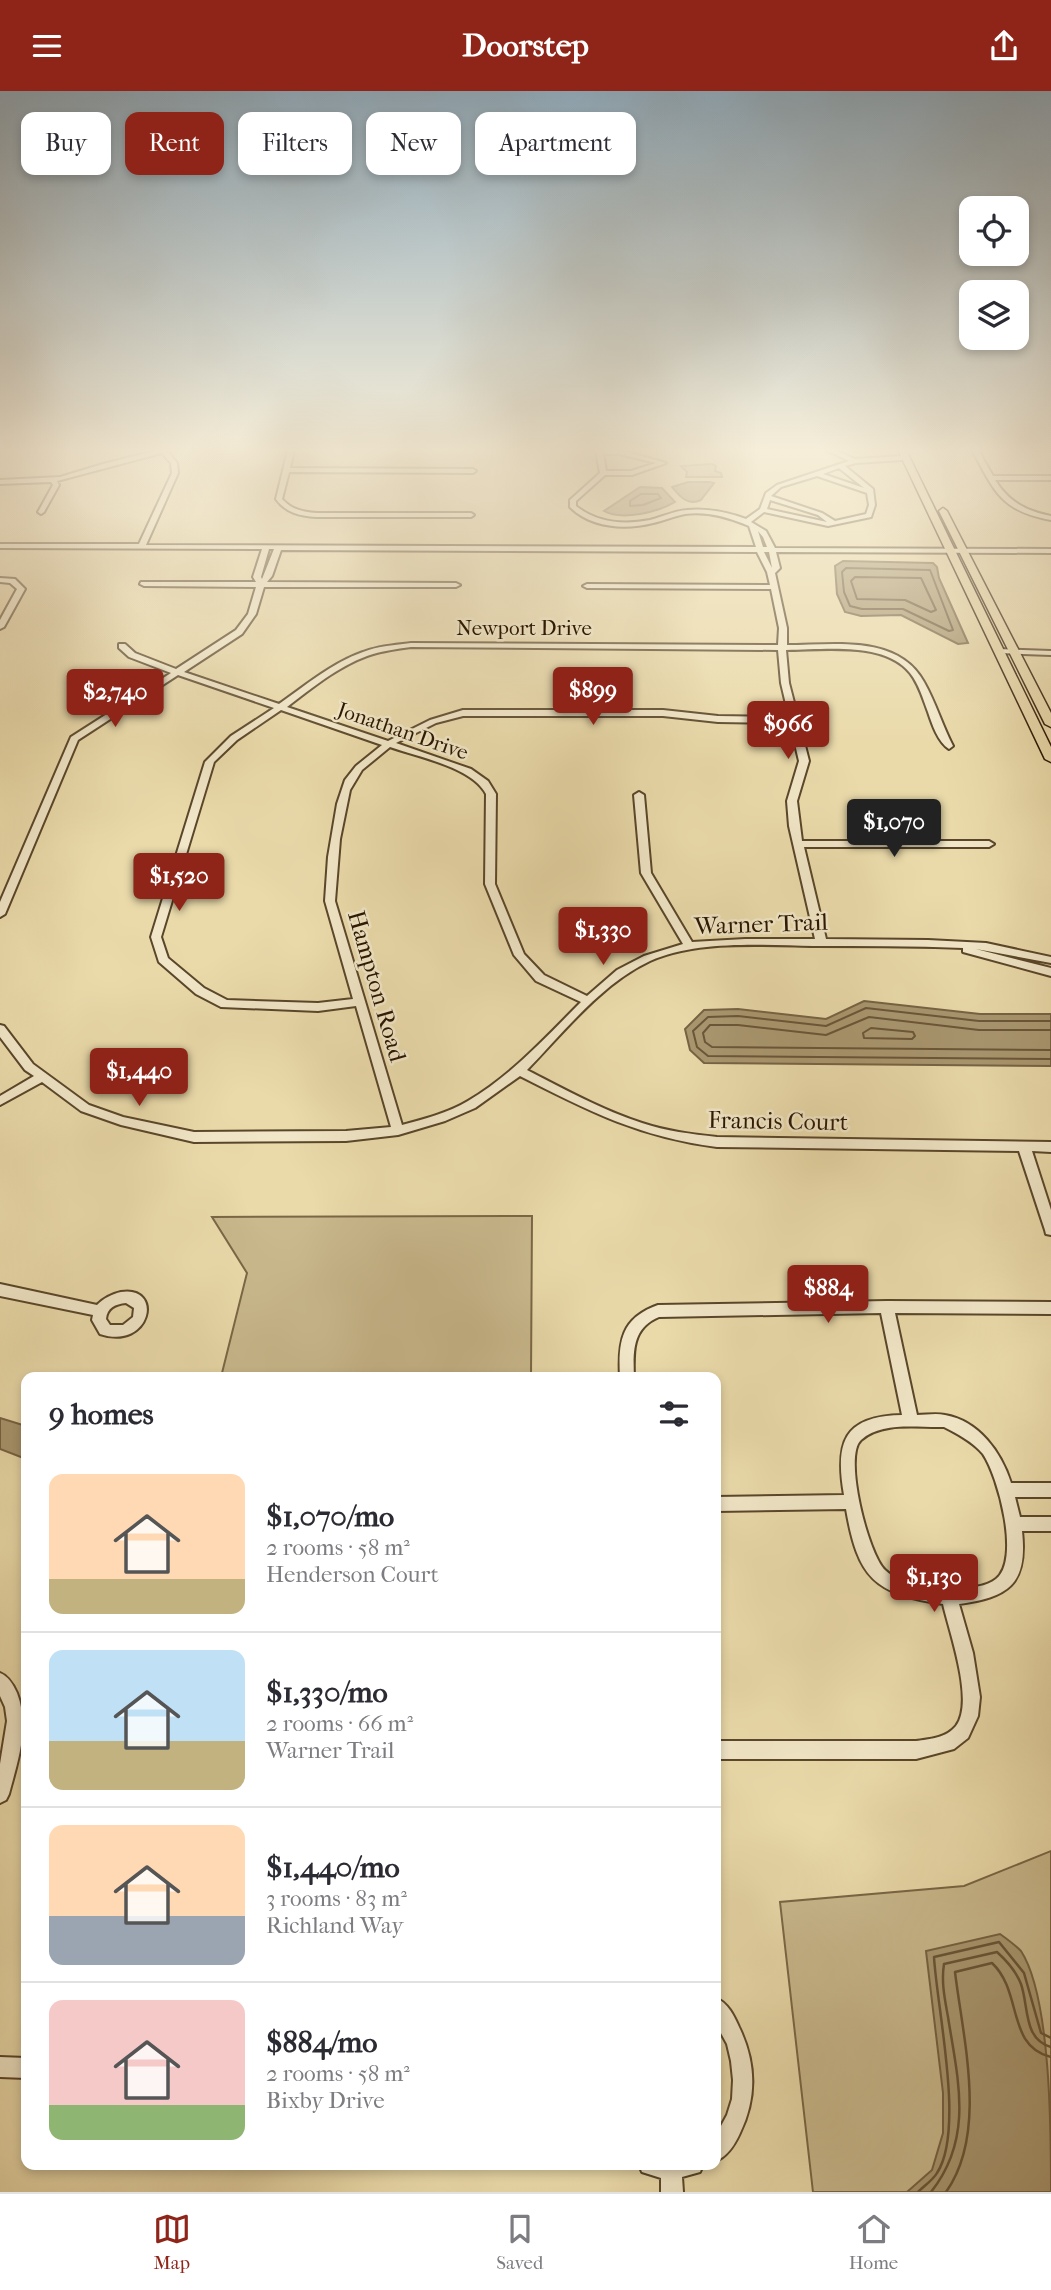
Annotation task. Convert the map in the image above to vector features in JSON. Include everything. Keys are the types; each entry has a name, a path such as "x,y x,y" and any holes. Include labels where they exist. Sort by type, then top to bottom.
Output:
{"main road":[{"path":"951,550 1050,757"},
{"path":"964,550 1051,724"}],"street":[{"path":"261,584 257,576 266,548"},
{"path":"0,914 74,739 239,632 252,614 261,584 268,576 278,548"},
{"path":"531,548 1051,551"},
{"path":"762,549 767,568 771,572 782,621 785,683 804,761 792,801 798,844 821,942"},
{"path":"771,549 776,569 771,572"},
{"path":"0,580 10,581 20,587 20,592 0,627"},
{"path":"144,584 456,585"},
{"path":"587,586 774,587"},
{"path":"122,646 132,655 177,672"},
{"name":"Newport Drive","path":"359,1002 318,1007 225,1004 200,991 171,968 163,960 156,944 209,762 223,746 353,659 396,647 868,648 904,660 917,673 941,732 950,746"},
{"path":"1014,650 1020,647 1051,647"},
{"path":"1000,650 1051,653"},
{"name":"Jonathan Drive","path":"177,672 468,771 485,783 492,799 490,884 519,955 540,978 588,1002"},
{"name":"Hampton Road","path":"398,1131 335,923 330,884 346,788 365,764 426,722 473,712 663,713 718,719 794,720"},
{"path":"639,795 646,873 689,946"},
{"path":"798,844 989,844"},
{"name":"Warner Trail","path":"0,1029 29,1067 42,1077 85,1108 121,1121 194,1137 346,1136 398,1131 441,1118 471,1105 519,1071 588,1002 635,964 689,946 718,943 821,942 951,944 1034,963 1051,971"},
{"name":"Warner Trail","path":"1034,963 1051,960"},
{"name":"Francis Court","path":"519,1071 624,1123 673,1137 717,1142 1051,1147"},
{"path":"0,1101 42,1077"},
{"path":"1024,1146 1051,1230"},
{"path":"0,1290 100,1311"},
{"path":"887,1307 911,1422"},
{"path":"627,1372 625,1345 629,1334 642,1319 658,1311 887,1307 1051,1308"},
{"path":"944,1421 969,1433 988,1450 1005,1489 1016,1551 1013,1569 1004,1583 987,1592 949,1596 905,1593 879,1577 860,1545 846,1459 853,1439 865,1430 884,1422 944,1421"},
{"path":"1005,1489 1051,1490"},
{"path":"721,1504 853,1502"},
{"path":"1012,1524 1051,1524"},
{"path":"721,1750 916,1750 948,1743 968,1725 973,1707 949,1596"},
{"path":"0,1681 11,1695 16,1711 16,1724 0,1794"},
{"path":"721,2016 736,2040 743,2069 739,2114 721,2145"},
{"path":"0,2067 21,2067"},
{"path":"671,2170 673,2192"}],"shaded area":[{"path":"532,1216 531,1372 222,1372 247,1273 212,1217"},
{"path":"1051,1851 1051,2192 813,2192 780,1902 964,1886"}],"water":[{"path":"843,561 933,563 968,643 958,644 901,615 861,616 845,612 837,594 835,566"},
{"path":"864,1001 980,1014 1051,1014 1051,1066 704,1063 690,1050 685,1029 704,1010 738,1009 826,1019"},
{"path":"0,1418 21,1424 21,1457 0,1449"},
{"path":"1000,1934 1021,1951 1031,1972 1038,2000 1047,2066 1051,2192 907,2192 932,2170 943,2133 943,2093 926,1951"}]}
